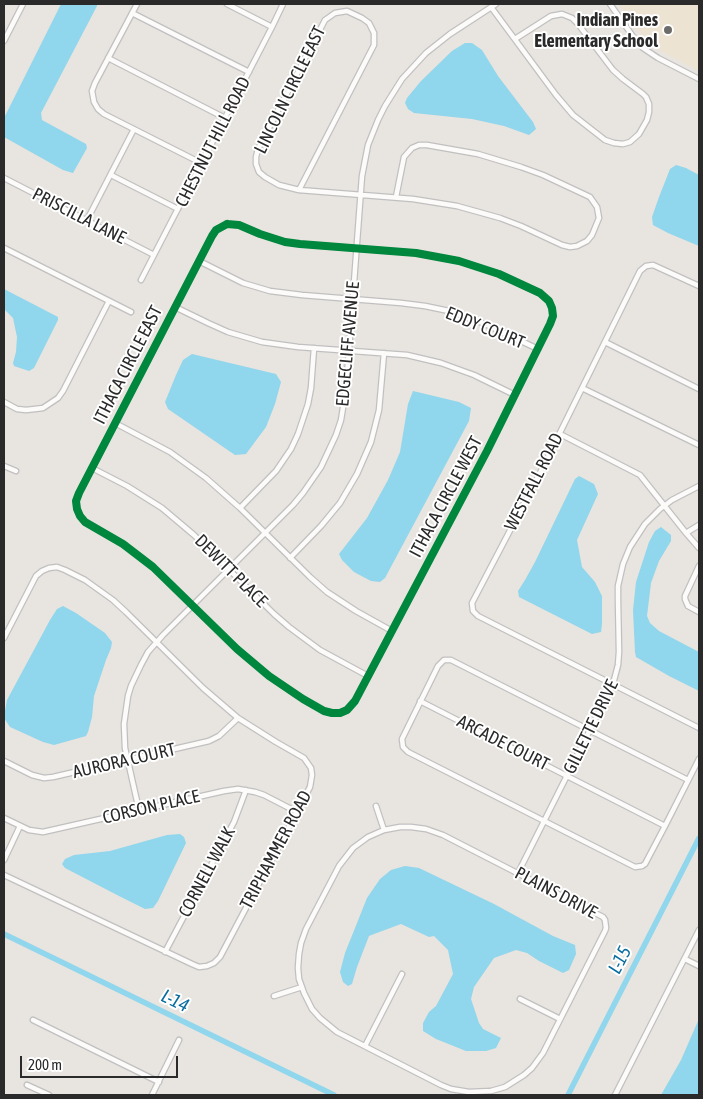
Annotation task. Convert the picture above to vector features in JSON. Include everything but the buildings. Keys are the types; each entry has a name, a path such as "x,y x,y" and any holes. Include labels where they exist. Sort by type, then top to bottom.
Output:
{"street":[{"path":"4,41 23,4"},
{"path":"137,4 93,87 94,102 101,112 201,163"},
{"path":"227,4 272,27"},
{"name":"CHESTNUT HILL ROAD","path":"141,280 283,4"},
{"path":"610,4 634,38 644,48 658,58 699,79"},
{"path":"494,5 515,38 573,115 605,140 614,144 630,142 640,134 649,112 649,104 646,97 613,70 572,18 562,14 550,16 515,38"},
{"name":"EDGECLIFF AVENUE","path":"138,810 125,748 124,724 128,696 140,664 157,642 303,493 317,474 336,435 346,389 364,161 378,120 393,92 412,67 426,53 450,34 494,5"},
{"name":"LINCOLN CIRCLE EAST","path":"299,190 374,45 374,33 371,26 366,20 351,12 332,14 325,20 257,153 257,168 264,178 279,185 299,190 396,197 435,202 478,211 521,226 570,247 578,246 587,241 592,235 599,218 597,206 590,197 543,175 478,154 427,145 416,146 404,157 396,197"},
{"path":"132,13 248,72"},
{"path":"108,58 225,118"},
{"path":"87,220 134,129"},
{"path":"111,175 178,209"},
{"name":"PRISCILLA LANE","path":"4,178 154,254"},
{"name":"ITHACA CIRCLE EAST","path":"193,605 138,555 85,522 77,509 77,497 214,233 223,225 231,224 239,225 285,242 356,248"},
{"path":"4,248 130,312"},
{"name":"ITHACA CIRCLE WEST","path":"193,605 263,672 292,692 328,712 340,713 350,708 487,451 550,324 552,308 549,300 540,293 499,274 460,261 416,253 356,248"},
{"name":"EDDY COURT","path":"199,261 236,280 270,291 302,296 401,303 449,311 485,324 538,349"},
{"name":"WESTFALL ROAD","path":"613,684 478,616 472,607 473,600 560,434 640,271 646,266 653,265 699,286"},
{"path":"4,402 17,409 26,410 43,408 58,398 109,301"},
{"path":"175,307 208,323 245,337 280,345 416,356 441,362 474,375 515,395"},
{"path":"605,342 699,389"},
{"path":"240,508 276,471 291,449 298,434 311,388 314,348"},
{"path":"290,558 340,503 357,474 373,434 379,410 384,353"},
{"path":"582,388 699,445"},
{"path":"115,422 188,464 223,492 310,577 341,602 392,631"},
{"path":"560,434 637,472 699,548"},
{"path":"4,466 16,471"},
{"name":"DEWITT PLACE","path":"92,468 127,486 162,508 194,535 274,614 296,633 320,650 368,676"},
{"name":"GILLETTE DRIVE","path":"518,873 613,684 619,658 618,600 620,577 630,547 649,519 664,505 699,486"},
{"path":"686,533 699,525"},
{"path":"699,566 685,596 685,600 688,606 699,612"},
{"name":"TRIPHAMMER ROAD","path":"4,638 36,576 42,571 53,567 65,570 99,590 126,612 203,688 238,718 304,758 309,764 312,775 311,783 297,812 220,957 207,966 192,964 165,952 4,875"},
{"path":"688,780 448,659 441,663 402,739 402,746 405,750 635,867 645,864 699,759"},
{"path":"613,684 699,728"},
{"name":"ARCADE COURT","path":"420,701 665,826"},
{"name":"AURORA COURT","path":"4,761 32,775 44,778 53,777 213,740 238,718"},
{"name":"CORSON PLACE","path":"4,818 36,831 51,830 224,790 238,789 264,795 297,812"},
{"name":"CORNELL WALK","path":"165,952 234,822 246,790"},
{"path":"376,806 384,830"},
{"path":"4,860 20,826"},
{"name":"PLAINS DRIVE","path":"400,827 431,830 518,873 603,917 606,924 605,931 543,1053 532,1068 515,1082 500,1091 469,1092 451,1089 337,1032 320,1018 310,1005 302,987 298,968 298,954 301,943 306,929 339,866 353,848 362,841 384,830 400,827"},
{"path":"615,1095 699,930"},
{"path":"684,958 699,966"},
{"path":"365,1046 402,974"},
{"path":"274,996 302,987"},
{"path":"520,999 560,1020"},
{"path":"33,1020 159,1082"},
{"path":"152,1095 179,1040"},
{"path":"27,1085 49,1095"}],"shaded area":[{"name":"Indian Pines Elementary School","path":"618,4 699,4 699,71 653,47"}],"water":[{"path":"61,4 97,4 41,113 42,120 86,144 87,148 73,173 63,170 4,137 4,118"},
{"path":"465,43 472,43 482,50 498,76 533,122 536,129 529,135 504,126 472,119 414,113 408,109 405,103 407,98 421,81 452,51"},
{"path":"676,165 699,175 699,246 653,225 652,217 659,197 670,169"},
{"path":"4,289 58,317 34,368 29,371 14,366 13,363 17,337 13,318 4,309"},
{"path":"192,354 276,374 281,382 266,427 246,454 235,455 168,409 165,402 176,375 183,360"},
{"path":"413,391 459,402 471,408 469,421 385,578 380,582 371,581 354,572 342,560 339,554 367,518 388,480 400,452 408,404"},
{"path":"579,476 594,484 598,494 577,540 582,567 595,582 602,596 601,632 592,634 519,597 518,591 535,562 575,479"},
{"path":"661,527 671,535 671,541 659,561 651,583 647,616 650,623 659,631 699,652 699,691 636,657 633,610 636,582 649,542 655,531"},
{"path":"63,606 105,633 112,642 94,696 92,717 86,736 54,745 10,727 4,716 7,700 50,620 57,609"},
{"path":"180,834 184,837 186,843 153,908 145,909 65,868 62,864 65,859 74,855 110,851 167,835"},
{"path":"405,866 419,868 494,904 553,936 575,945 576,954 569,970 563,973 527,953 516,950 494,958 474,987 471,999 483,1029 501,1038 496,1048 486,1051 466,1051 436,1039 423,1031 423,1023 429,1012 436,1006 453,974 448,950 434,936 429,937 401,924 369,936 352,984 348,986 343,982 340,972 345,953 367,898 380,879 391,870"},
{"path":"698,1021 699,1095 661,1095 681,1060"}],"waterway":[{"name":"L-15","path":"568,1095 699,838"},
{"name":"L-14","path":"4,934 334,1095"}],"cycle path":[{"path":"227,224 239,225 285,242 416,253 459,261 499,274 540,293 549,301 552,308 553,316 550,324 487,451 355,701 347,710 340,713 324,711 269,676 237,649 153,567 123,544 85,522 77,509 76,501 79,493 212,236 216,230 227,224"}],"place":[{"name":"Indian Pines Elementary School","path":"668,30"}]}
